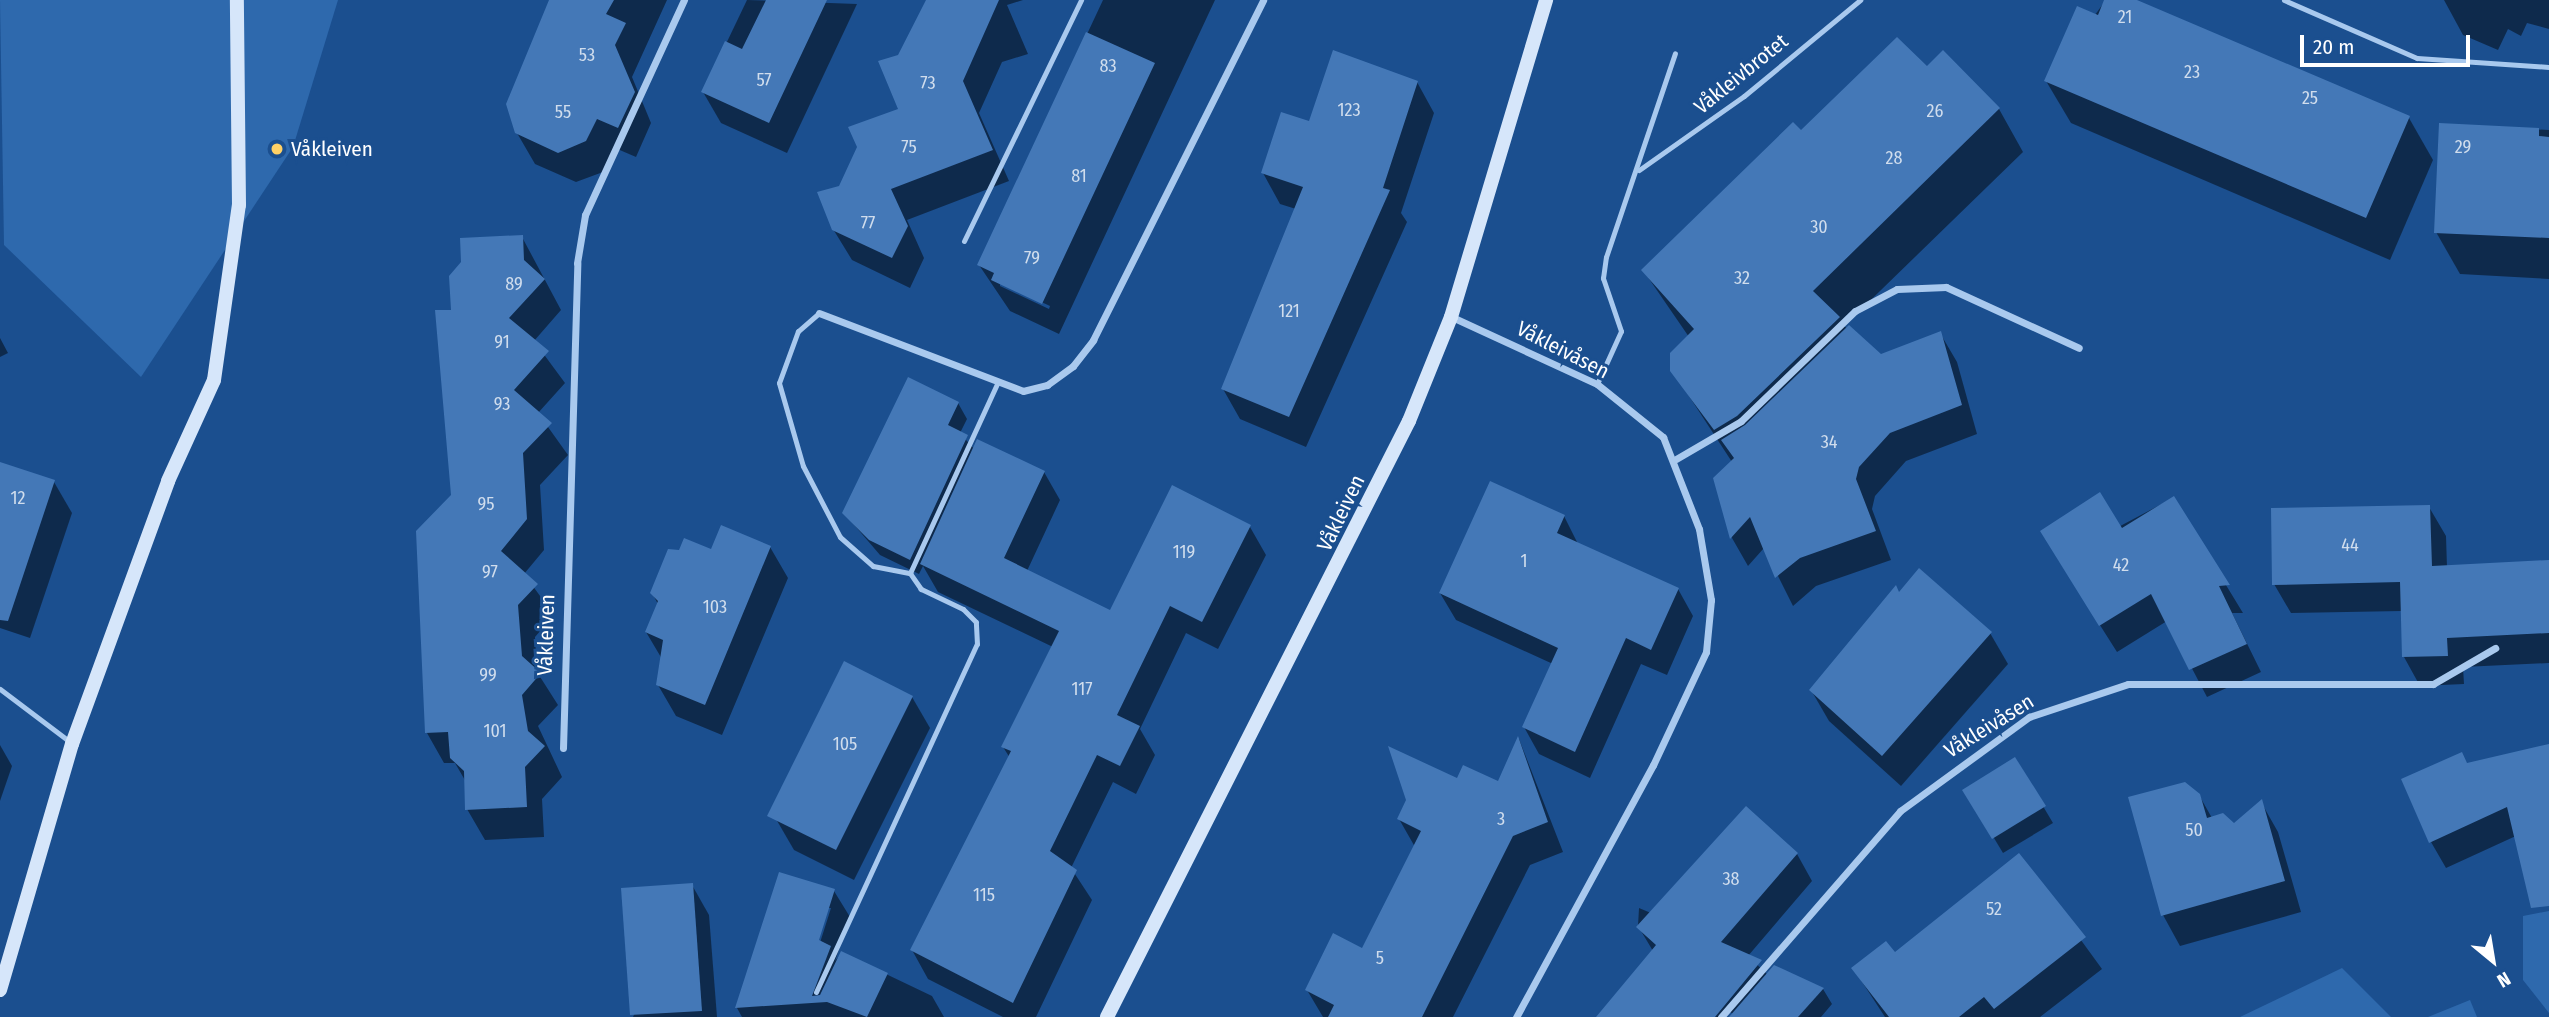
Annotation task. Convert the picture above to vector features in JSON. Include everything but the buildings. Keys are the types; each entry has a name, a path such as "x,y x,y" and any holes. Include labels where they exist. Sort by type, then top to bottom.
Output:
{"street":[{"path":"0,990 72,744 169,481 214,380 239,205 237,0"},
{"name":"Våkleiven","path":"563,748 577,263 584,215 684,0"},
{"path":"819,313 926,349 997,384 1023,391 1047,385 1073,366 1093,340 1263,0"},
{"name":"Våkleiven","path":"1107,1017 1334,575 1451,317 1546,0"},
{"path":"1676,459 1741,421 1855,311 1897,289 1946,287 2079,348"},
{"name":"Våkleivåsen","path":"1451,317 1597,384 1641,415 1676,459 1699,529 1711,600 1706,652 1653,765 1516,1017"},
{"name":"Våkleivåsen","path":"1721,1017 1900,811 2029,717 2128,684 2433,684 2495,648"}],"lane":[{"path":"964,241 1081,0"},
{"name":"Våkleivbrotet","path":"1639,170 1744,96 1860,0"},
{"path":"2284,0 2417,58 2549,67"},
{"path":"1597,384 1621,331 1603,278 1606,257 1639,170 1675,52"},
{"path":"816,992 977,645 976,622 963,609 921,589 911,573 873,566 840,537 803,466 779,383 798,331 819,313"},
{"path":"911,573 997,384"},
{"path":"0,689 72,744"}],"shaded area":[{"path":"0,0 338,0 293,147 141,377 4,245"},
{"path":"2549,911 2549,1013 2523,980 2523,916"},
{"path":"2342,968 2391,1017 2240,1017"},
{"path":"2470,1000 2477,1017 2428,1017"}],"place":[{"name":"Våkleiven","path":"277,149"}]}
